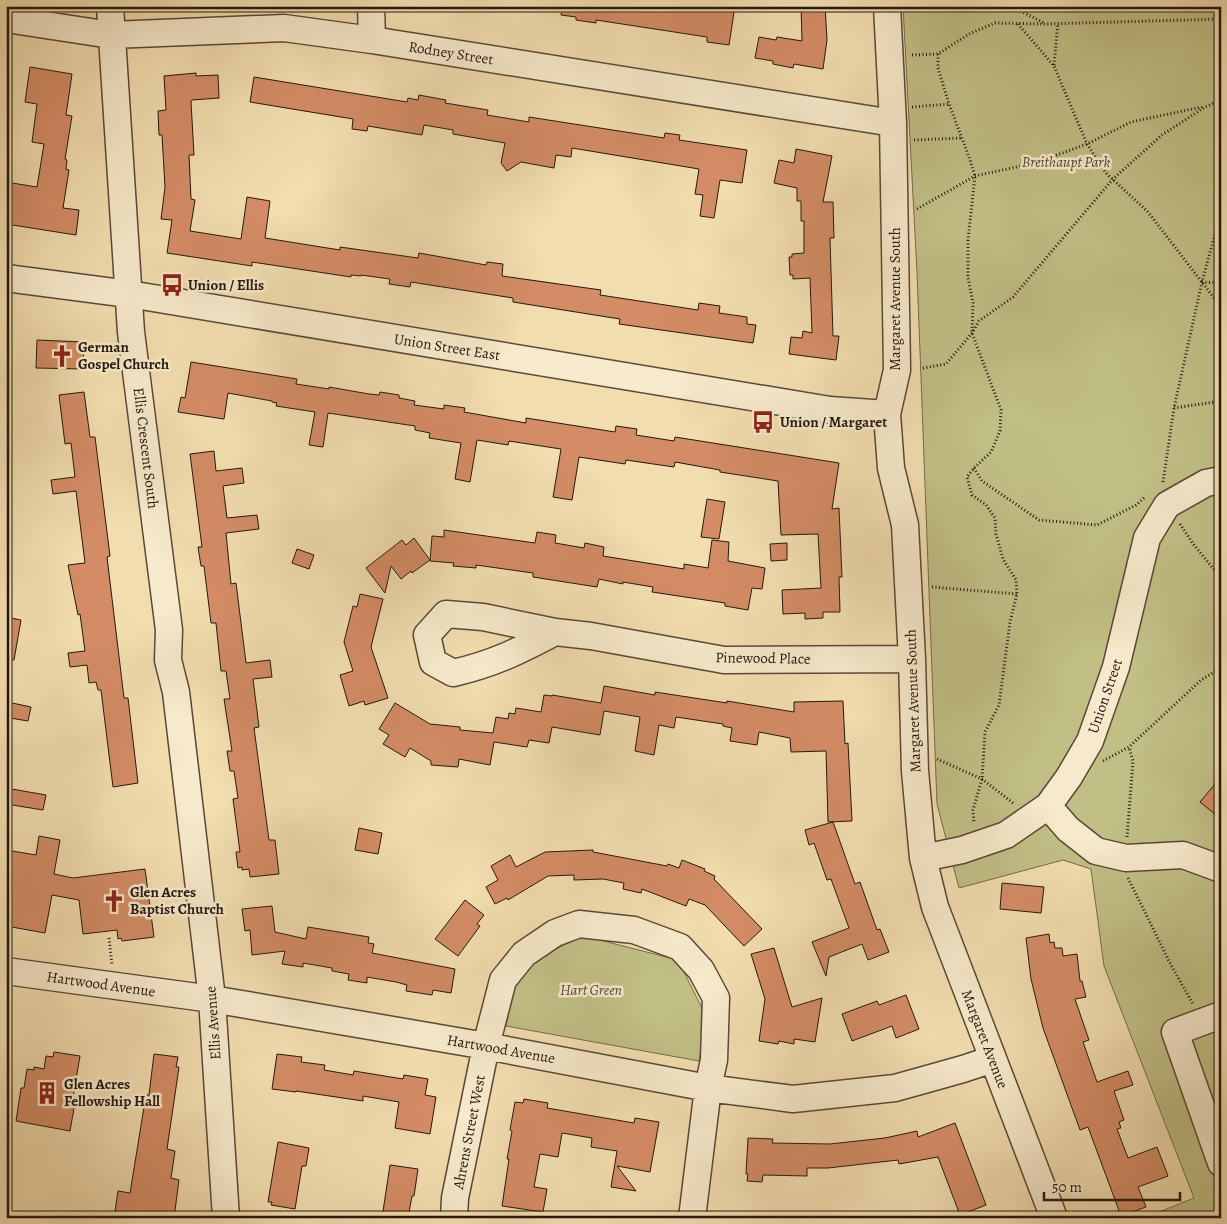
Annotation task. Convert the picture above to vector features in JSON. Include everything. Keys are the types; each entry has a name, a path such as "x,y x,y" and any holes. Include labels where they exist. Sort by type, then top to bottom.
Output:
{"street":[{"name":"Ellis Crescent South","path":"110,6 131,332 169,630 168,660 176,692 192,828"},
{"path":"371,6 372,40"},
{"name":"Margaret Avenue South","path":"887,6 904,124 897,370 887,414 891,468 905,525 912,659 915,772 923,858"},
{"name":"Rodney Street","path":"6,19 111,35 284,28 372,40 904,124"},
{"name":"Union Street East","path":"6,278 129,294 830,410 887,414"},
{"path":"1158,500 1221,480"},
{"name":"Union Street","path":"923,858 953,852 1006,835 1040,812 1069,777 1090,741 1116,667 1158,500"},
{"name":"Pinewood Place","path":"555,632 591,636 724,660 912,659"},
{"path":"1040,812 1068,829 1096,851 1126,858 1183,856 1221,869"},
{"name":"Ellis Avenue","path":"192,828 212,1000 226,1218"},
{"name":"Margaret Avenue","path":"923,858 935,907 1054,1218"},
{"name":"Ahrens Street West","path":"454,1218 455,1198 486,1046 503,980 524,954 556,933 579,924 634,930 680,946 702,970 716,998 714,1060 708,1088 692,1218"},
{"name":"Hartwood Avenue","path":"6,971 212,1000 486,1046 708,1088 793,1099 895,1088 963,1070 992,1059"},
{"path":"1211,1019 1176,1032 1221,1163"}],"path":[{"path":"1011,6 1045,24"},
{"path":"912,55 938,54 970,34 995,23 1045,24 1221,20"},
{"path":"1054,66 1058,23"},
{"path":"1018,24 1054,66 1087,144 1106,173 1148,212 1221,307"},
{"path":"938,54 938,68 975,176 968,240 968,278 972,303 972,333 1001,410 1000,431 991,452 967,477 972,495 986,505 995,518 996,534 1003,559 1016,580 1017,594 1010,622 1000,705 985,732 982,779 973,810 976,845"},
{"path":"924,368 946,364 972,333 979,321 1013,297 1113,179 1162,135 1206,107 1221,100"},
{"path":"904,124 949,104"},
{"path":"917,209 975,176 1035,163 1087,144 1131,122 1206,107"},
{"path":"904,124 961,138"},
{"path":"1158,500 1174,408 1202,282 1221,212"},
{"path":"1202,282 1221,283"},
{"path":"1174,408 1215,402 1221,398"},
{"path":"974,468 982,480 1039,520 1097,525 1136,505 1158,500"},
{"path":"1158,500 1221,578"},
{"path":"932,587 1017,594"},
{"path":"1099,763 1129,748 1201,680 1221,668"},
{"path":"1129,748 1133,761 1126,858 1128,879 1192,1003 1211,1019"},
{"path":"934,758 982,779 1040,812"}],"green space":[{"name":"Breithaupt Park","path":"903,6 1221,6 1221,1218 1144,1218 1194,1198 1104,966 1091,869 1063,860 959,888 937,804 917,272"},
{"name":"Hart Green","path":"584,936 678,960 706,1016 699,1061 506,1026 513,991 535,958"}],"building":[{"path":"562,6 696,6 734,12 729,45 707,42 707,37 596,20 596,23 576,20 576,17 561,15"},
{"path":"801,6 825,6 827,40 823,69 794,64 793,68 773,64 773,61 755,58 759,37 776,40 777,37 802,41"},
{"path":"30,67 72,74 66,115 72,116 65,159 67,160 66,169 69,170 63,208 79,210 76,235 6,224 6,182 37,187 44,144 32,142 37,104 25,102"},
{"path":"196,73 196,76 218,75 219,98 192,100 191,102 194,155 189,155 191,199 195,200 190,231 241,239 247,197 270,201 265,238 340,250 340,247 418,258 419,253 486,265 487,262 503,264 502,276 601,290 600,295 698,310 699,303 720,306 719,313 747,317 747,324 756,325 753,343 619,324 620,319 513,302 513,298 411,282 410,287 389,284 390,279 361,275 351,275 351,277 252,262 252,266 167,253 172,220 161,219 165,187 162,135 159,135 158,111 166,110 164,76"},
{"path":"254,77 407,102 408,98 418,100 419,95 446,100 445,103 488,110 487,115 529,122 529,117 664,138 665,133 680,135 679,140 747,150 742,183 720,180 714,218 700,216 703,195 695,194 699,169 572,148 571,157 556,155 554,168 521,162 507,171 501,163 505,143 453,134 453,130 424,125 422,135 368,126 367,131 352,129 353,119 250,102"},
{"path":"796,149 832,156 823,202 833,202 834,238 830,238 833,336 839,336 836,360 789,354 791,337 802,338 803,331 812,333 810,278 793,279 793,275 790,275 789,257 792,257 792,254 804,253 804,221 801,221 801,201 797,201 797,188 774,183 779,160 794,163"},
{"name":"German Gospel Church","path":"37,340 84,342 83,369 36,368"},
{"path":"191,362 297,379 296,384 329,389 329,387 369,394 379,395 380,392 399,395 399,398 415,401 414,405 444,409 444,405 465,408 464,412 526,423 526,418 615,432 616,426 637,429 636,435 674,441 675,437 839,463 832,509 839,508 842,577 839,577 840,612 823,612 823,618 805,619 805,613 783,614 782,590 821,588 818,534 781,535 778,481 720,472 720,470 675,462 674,467 626,460 625,464 579,457 572,500 553,497 561,449 509,441 508,445 477,440 470,482 455,479 461,443 429,438 430,433 415,430 415,426 328,413 323,447 309,445 315,412 276,406 277,403 272,401 228,393 224,419 178,412 181,397 185,398"},
{"path":"84,392 90,437 95,437 110,556 107,557 124,698 128,698 138,783 113,787 101,690 98,690 96,682 89,683 87,665 70,667 68,653 85,651 80,614 78,615 68,565 85,563 76,491 53,494 51,480 75,477 71,443 65,444 59,395"},
{"path":"214,451 216,471 242,468 244,483 223,486 227,518 257,515 259,529 226,533 231,584 236,583 246,663 270,660 272,677 253,679 259,727 254,728 269,840 275,840 279,874 250,877 249,869 242,870 242,867 238,868 236,852 240,852 233,799 238,798 234,771 230,771 227,751 232,751 224,699 230,699 226,671 221,671 216,623 211,623 204,566 201,566 198,547 202,547 190,454"},
{"path":"707,499 725,502 719,539 701,537"},
{"path":"444,530 535,543 537,532 556,535 555,543 584,548 585,543 604,547 603,556 684,569 684,564 708,568 712,540 729,542 728,561 765,568 762,589 752,588 748,610 725,606 725,603 652,592 653,587 623,582 623,584 599,579 597,587 533,577 533,573 476,565 476,568 453,566 454,563 430,561 432,536 444,537"},
{"path":"414,538 430,560 401,579 391,566 385,593 366,568 402,540 406,545"},
{"path":"787,543 787,560 771,561 770,544"},
{"path":"297,549 314,555 309,569 292,563"},
{"path":"360,594 383,599 371,647 388,698 365,705 364,701 349,706 340,675 353,671 344,642 353,606 357,607"},
{"path":"6,617 21,620 14,660 6,660"},
{"path":"604,686 655,695 655,692 794,712 794,702 843,701 845,744 848,743 852,821 828,822 826,751 791,752 790,738 759,732 757,745 730,741 732,728 723,726 723,724 676,717 674,728 659,725 654,755 635,751 640,717 604,711 600,735 552,727 549,743 529,740 527,747 494,742 490,765 459,759 458,767 431,765 431,761 410,748 405,757 383,744 389,735 379,729 395,703 430,724 460,727 460,730 493,733 496,717 508,719 509,713 515,714 516,708 541,712 544,695 601,703"},
{"path":"12,703 31,707 28,721 10,718"},
{"path":"1221,777 1221,819 1200,802"},
{"path":"6,788 46,795 43,810 6,804"},
{"path":"833,822 855,884 860,882 877,930 880,929 889,952 868,960 862,944 829,957 826,976 812,942 849,928 831,879 827,880 814,843 809,845 805,830"},
{"path":"359,828 382,833 378,854 355,850"},
{"path":"39,836 60,840 54,874 73,878 145,869 154,937 122,941 121,938 118,939 117,930 83,934 79,900 52,895 45,933 6,926 6,850 36,855"},
{"path":"593,850 593,852 667,866 668,864 679,868 682,860 705,869 704,871 715,876 714,879 762,929 744,946 705,905 689,899 686,906 642,889 641,893 623,889 624,883 603,879 574,880 574,875 548,876 508,900 507,898 495,904 486,887 498,880 491,866 510,855 516,867 545,852"},
{"path":"1002,883 1044,887 1041,913 1000,909"},
{"path":"465,900 484,915 477,924 480,926 458,956 435,939"},
{"path":"272,906 275,932 306,939 308,927 369,937 368,943 374,944 372,953 455,969 451,993 433,990 432,995 406,991 407,985 396,982 367,977 367,983 348,980 349,974 332,971 332,968 303,963 303,967 282,964 285,951 252,955 250,930 245,931 242,909"},
{"path":"1049,934 1050,943 1054,942 1055,948 1062,948 1063,956 1077,954 1080,981 1082,981 1086,997 1075,999 1089,1040 1083,1042 1097,1082 1128,1071 1133,1085 1114,1091 1124,1120 1119,1122 1121,1128 1117,1129 1128,1158 1157,1147 1168,1176 1138,1187 1146,1207 1121,1216 1088,1127 1080,1130 1043,1028 1031,979 1026,938"},
{"path":"774,948 792,1007 822,998 815,1042 794,1039 794,1044 779,1041 778,1044 759,1041 765,999 751,954"},
{"path":"906,995 919,1029 896,1038 892,1026 852,1041 842,1014 877,1001 879,1005"},
{"name":"Glen Acres Fellowship Hall","path":"54,1052 80,1056 73,1097 76,1097 70,1131 16,1121 21,1088 24,1088 27,1069 34,1070 34,1067 44,1069 46,1056 53,1057"},
{"path":"154,1054 178,1057 176,1067 179,1067 167,1149 175,1151 171,1178 179,1180 174,1218 114,1218 118,1191 130,1193 146,1095 149,1095"},
{"path":"277,1054 302,1057 301,1062 325,1065 324,1070 353,1075 354,1071 403,1079 404,1075 428,1079 425,1095 436,1097 430,1134 395,1128 399,1102 363,1096 363,1101 272,1089"},
{"path":"524,1099 548,1103 547,1108 634,1123 635,1118 659,1122 650,1172 617,1166 636,1191 611,1187 617,1151 591,1147 592,1138 562,1133 558,1157 540,1154 534,1187 547,1189 543,1212 502,1206 515,1102 523,1103"},
{"path":"955,1123 986,1205 960,1215 938,1157 899,1164 898,1160 828,1168 807,1168 807,1176 763,1175 762,1182 747,1181 748,1138 773,1139 772,1143 830,1144 885,1138 917,1131 918,1137"},
{"path":"278,1142 309,1148 306,1166 302,1166 295,1209 271,1205 272,1202 268,1202"},
{"path":"390,1165 418,1169 408,1218 382,1218"}],"place":[{"name":"Union / Ellis","path":"172,285"},
{"name":"German Gospel Church","path":"62,356"},
{"name":"Union / Margaret","path":"763,422"},
{"name":"Glen Acres Baptist Church","path":"114,901"},
{"name":"Glen Acres Fellowship Hall","path":"47,1093"}]}
